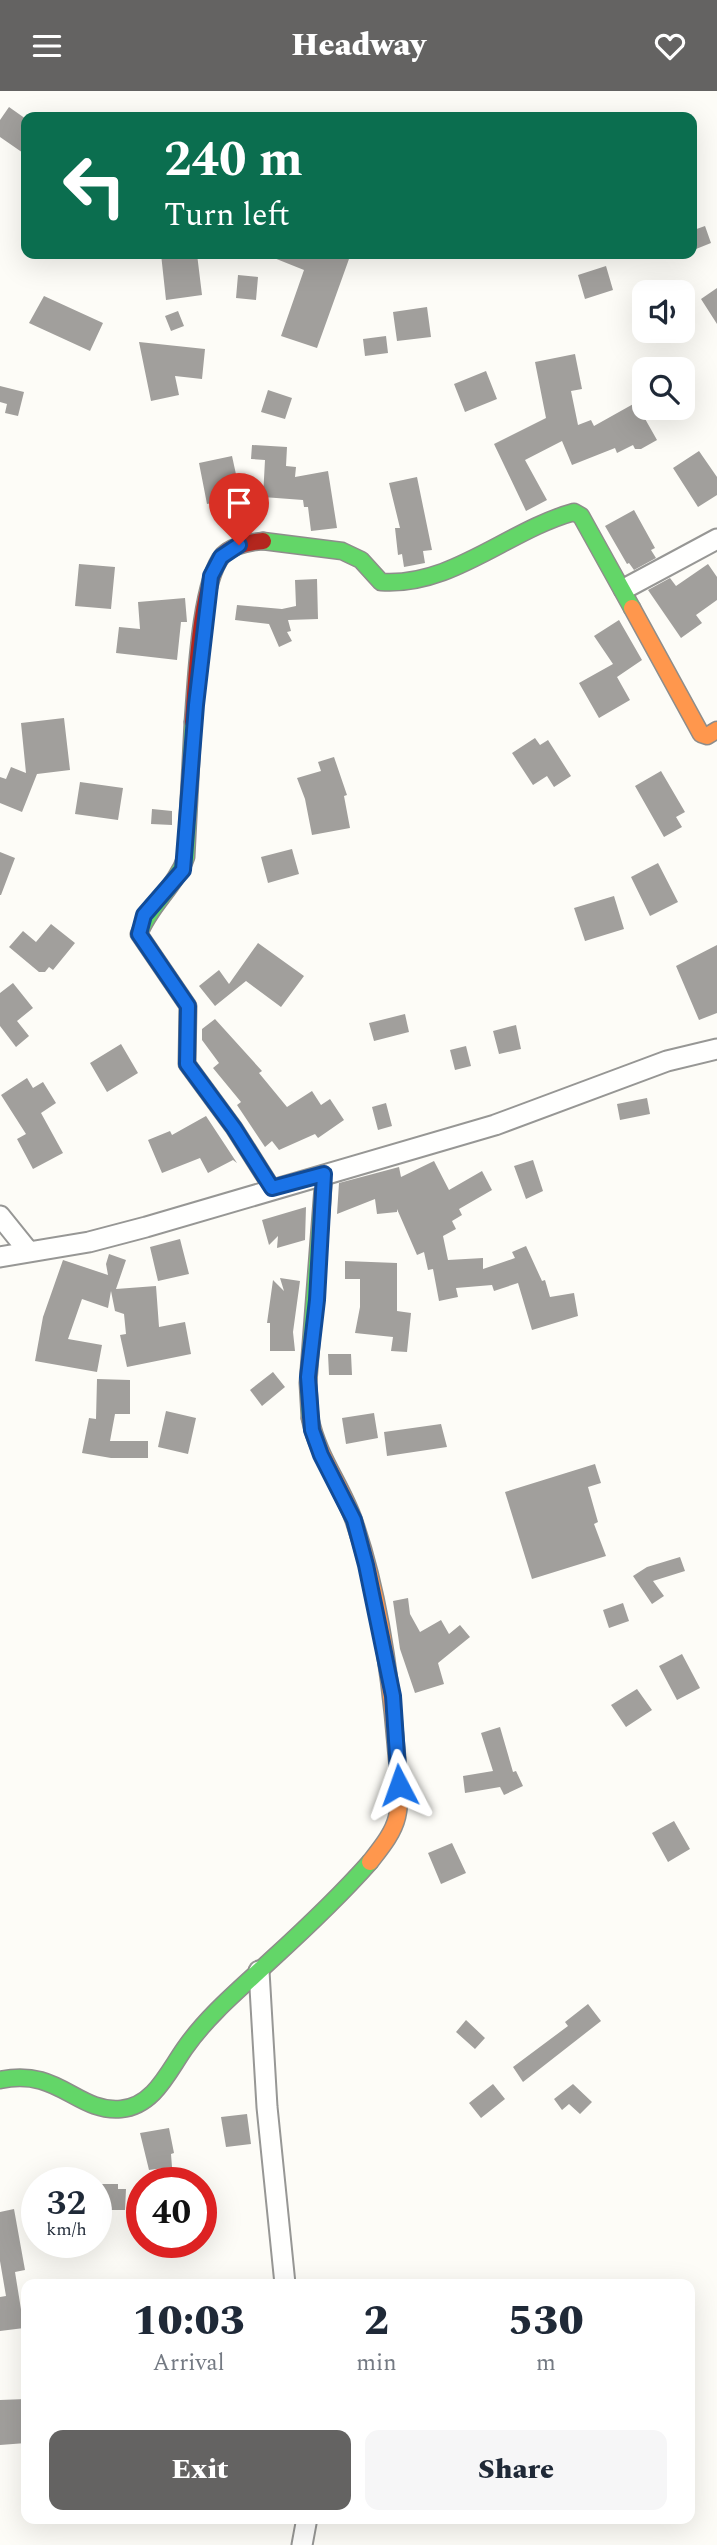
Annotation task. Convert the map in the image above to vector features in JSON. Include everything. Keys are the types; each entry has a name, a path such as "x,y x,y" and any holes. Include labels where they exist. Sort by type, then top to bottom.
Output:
{"street":[{"path":"272,1188 234,1128 187,1064 188,1006 139,934 144,915 183,870 204,623 211,576 221,557 239,545 270,539 351,554 365,561 381,582 400,583 438,574 531,527 574,512 581,516 624,589 701,734 707,736 717,730"},
{"path":"624,589 717,539"},
{"path":"0,1257 89,1243 495,1125 667,1061 717,1049"},
{"path":"0,2080 30,2075 50,2080 101,2108 123,2111 142,2102 158,2088 191,2040 336,1898 377,1850 396,1822 399,1785 393,1696 366,1565 354,1520 321,1455 312,1430 308,1377 317,1300 324,1174"},
{"path":"0,1216 29,1252"},
{"path":"259,1971 267,2107 284,2279"},
{"path":"302,2545 306,2524"}],"building":[{"path":"9,107 21,115 21,152 0,137 0,120"},
{"path":"705,226 711,243 697,249 697,229"},
{"path":"162,259 198,259 202,295 166,300"},
{"path":"276,259 349,259 317,348 281,336 304,270"},
{"path":"606,266 613,290 585,299 578,275"},
{"path":"238,275 258,277 256,300 236,298"},
{"path":"717,288 717,324 701,299"},
{"path":"44,296 103,323 90,351 29,323"},
{"path":"427,307 431,337 397,341 393,312"},
{"path":"178,311 184,326 171,331 165,316"},
{"path":"386,336 388,353 365,356 363,339"},
{"path":"139,342 205,349 202,379 175,376 179,395 151,401"},
{"path":"575,354 582,389 571,391 578,425 591,420 594,426 632,405 632,420 646,420 657,440 641,449 635,449 633,445 617,453 615,448 572,465 562,441 525,460 547,500 526,511 494,444 546,418 535,362"},
{"path":"486,371 497,399 465,412 454,384"},
{"path":"0,386 24,392 18,416 5,413 7,404 0,402"},
{"path":"268,390 292,398 285,419 261,412"},
{"path":"252,445 287,447 286,466 296,467 295,477 328,471 337,528 311,531 308,507 304,507 303,500 263,497 265,460 251,459"},
{"path":"699,451 717,477 717,495 698,507 673,468"},
{"path":"232,456 241,497 207,504 199,463"},
{"path":"417,477 432,550 423,551 425,563 404,567 402,554 398,555 395,528 400,528 389,483"},
{"path":"634,510 655,548 651,550 656,558 634,570 627,564 605,526"},
{"path":"79,564 115,567 111,609 75,606"},
{"path":"708,564 717,577 717,600 696,615 702,623 681,638 648,590 670,578 676,586"},
{"path":"317,579 318,619 288,620 291,631 287,632 292,641 279,647 269,624 235,620 237,605 282,609 296,606 295,580"},
{"path":"185,598 187,622 181,622 177,660 116,653 119,627 140,629 138,602"},
{"path":"619,620 642,660 617,677 630,700 599,718 579,683 613,664 594,636"},
{"path":"64,718 70,770 37,774 22,812 0,803 0,777 6,779 11,767 26,773 21,723"},
{"path":"535,738 540,745 548,740 571,776 554,787 547,776 533,785 512,753"},
{"path":"334,757 347,795 344,796 350,828 312,835 305,799 297,778 321,771 318,762"},
{"path":"661,771 685,812 676,817 682,827 664,837 635,786"},
{"path":"80,782 123,788 118,820 75,814"},
{"path":"152,809 172,811 172,825 151,824"},
{"path":"292,849 299,874 268,883 261,857"},
{"path":"0,852 15,858 1,895 0,895"},
{"path":"658,863 678,902 650,916 631,877"},
{"path":"614,896 624,929 585,941 574,908"},
{"path":"51,924 75,943 53,970 49,967 45,972 39,972 9,947 23,931 36,942"},
{"path":"258,943 304,976 281,1007 246,981 215,1006 199,986 219,970 229,984"},
{"path":"717,945 717,1013 699,1020 676,966"},
{"path":"13,983 33,1008 17,1021 29,1036 16,1047 0,1026 0,993"},
{"path":"405,1014 409,1032 374,1041 369,1023"},
{"path":"215,1019 262,1071 259,1073 287,1107 312,1091 321,1105 330,1099 344,1120 318,1138 315,1134 279,1150 272,1141 265,1147 237,1105 241,1102 213,1068 219,1063 202,1040 202,1029"},
{"path":"516,1025 521,1049 499,1054 493,1031"},
{"path":"121,1044 138,1073 107,1092 90,1063"},
{"path":"466,1046 471,1066 455,1070 450,1050"},
{"path":"27,1078 33,1088 43,1082 56,1103 41,1113 63,1153 33,1169 17,1139 26,1134 1,1095"},
{"path":"647,1098 650,1114 620,1120 617,1104"},
{"path":"386,1103 392,1126 378,1130 372,1107"},
{"path":"206,1116 237,1163 233,1160 208,1173 200,1158 162,1173 148,1140 170,1131 172,1135"},
{"path":"533,1160 543,1191 526,1199 514,1166"},
{"path":"434,1161 449,1190 482,1171 492,1190 459,1209 462,1215 452,1221 456,1229 443,1236 448,1260 483,1258 483,1269 515,1258 512,1252 526,1246 542,1281 545,1280 550,1297 574,1293 578,1316 532,1330 518,1283 494,1291 492,1285 456,1288 458,1297 439,1301 433,1269 428,1270 424,1252 417,1255 397,1209 397,1212 377,1214 375,1199 337,1214 339,1183 399,1167 401,1177"},
{"path":"306,1207 305,1240 277,1248 278,1236 269,1245 262,1220"},
{"path":"180,1239 189,1274 158,1281 150,1247"},
{"path":"109,1254 126,1260 116,1289 156,1286 159,1327 185,1322 191,1354 127,1367 120,1335 126,1334 124,1314 115,1311 111,1291 108,1308 82,1299 68,1339 102,1345 97,1372 35,1361 43,1317 63,1260 108,1275 106,1264"},
{"path":"345,1261 397,1263 397,1311 411,1313 407,1352 391,1351 393,1337 355,1333 360,1307 360,1279 345,1279"},
{"path":"280,1278 300,1281 293,1332 295,1351 270,1351 270,1323 267,1323 273,1280 284,1291"},
{"path":"328,1354 351,1354 352,1375 329,1375"},
{"path":"273,1372 285,1387 262,1406 250,1390"},
{"path":"97,1379 130,1380 130,1414 115,1414 110,1441 148,1441 148,1458 111,1458 82,1453 89,1418 96,1419"},
{"path":"166,1411 196,1418 188,1454 158,1447"},
{"path":"374,1413 378,1438 346,1444 342,1418"},
{"path":"441,1424 447,1447 387,1456 384,1432"},
{"path":"595,1464 601,1483 588,1487 598,1522 594,1524 606,1556 532,1579 505,1492"},
{"path":"680,1557 685,1571 653,1581 664,1596 652,1604 633,1576 647,1567"},
{"path":"408,1598 410,1614 420,1632 441,1620 449,1634 460,1625 470,1637 438,1663 444,1684 415,1693 400,1649 393,1601"},
{"path":"623,1603 629,1621 609,1628 603,1610"},
{"path":"682,1654 700,1688 677,1700 659,1666"},
{"path":"637,1689 652,1710 626,1727 611,1705"},
{"path":"500,1727 513,1772 516,1771 523,1786 504,1795 500,1787 465,1793 463,1776 493,1771 481,1733"},
{"path":"674,1821 690,1849 668,1862 652,1833"},
{"path":"452,1843 466,1873 441,1884 428,1853"},
{"path":"588,2004 601,2021 523,2082 513,2067 568,2026 565,2022"},
{"path":"466,2020 485,2038 475,2049 456,2032"},
{"path":"493,2084 505,2099 481,2118 469,2103"},
{"path":"573,2084 592,2102 580,2114 569,2104 562,2110 554,2099"},
{"path":"247,2114 251,2144 226,2147 221,2117"},
{"path":"169,2128 174,2153 171,2154 172,2167 148,2167 140,2133"},
{"path":"112,2184 118,2184 118,2189 126,2189 125,2210 112,2210"},
{"path":"14,2209 25,2270 15,2272 21,2328 0,2331 0,2297 6,2296 0,2261 0,2212"},
{"path":"21,2399 21,2443 0,2445 0,2400"}],"traffic: fast":[{"path":"263,541 342,551 361,560 381,582 407,581 456,567 526,531 574,512 581,516 632,608"},
{"path":"193,722 186,857 139,934 188,1006 187,1064 234,1128 272,1188"},
{"path":"310,1418 308,1383 324,1174"},
{"path":"0,2080 37,2080 106,2108 121,2109 143,2102 159,2086 194,2036 214,2013 322,1913 370,1862"}],"traffic: slow":[{"path":"632,608 701,734 707,736 717,730"},
{"path":"310,1418 319,1446 349,1508 363,1548 377,1604 387,1662 399,1773 399,1800 392,1829 370,1862"}],"traffic: jam":[{"path":"193,722 200,634 215,568 223,555 232,549 263,541"}],"route":[{"path":"239,545 221,557 211,576 196,705 183,870 144,915 139,934 143,944 188,1006 185,1053 187,1064 234,1128 272,1188 324,1174 317,1300 308,1377 312,1430 321,1455 354,1520 366,1565 393,1696 399,1785"}]}
